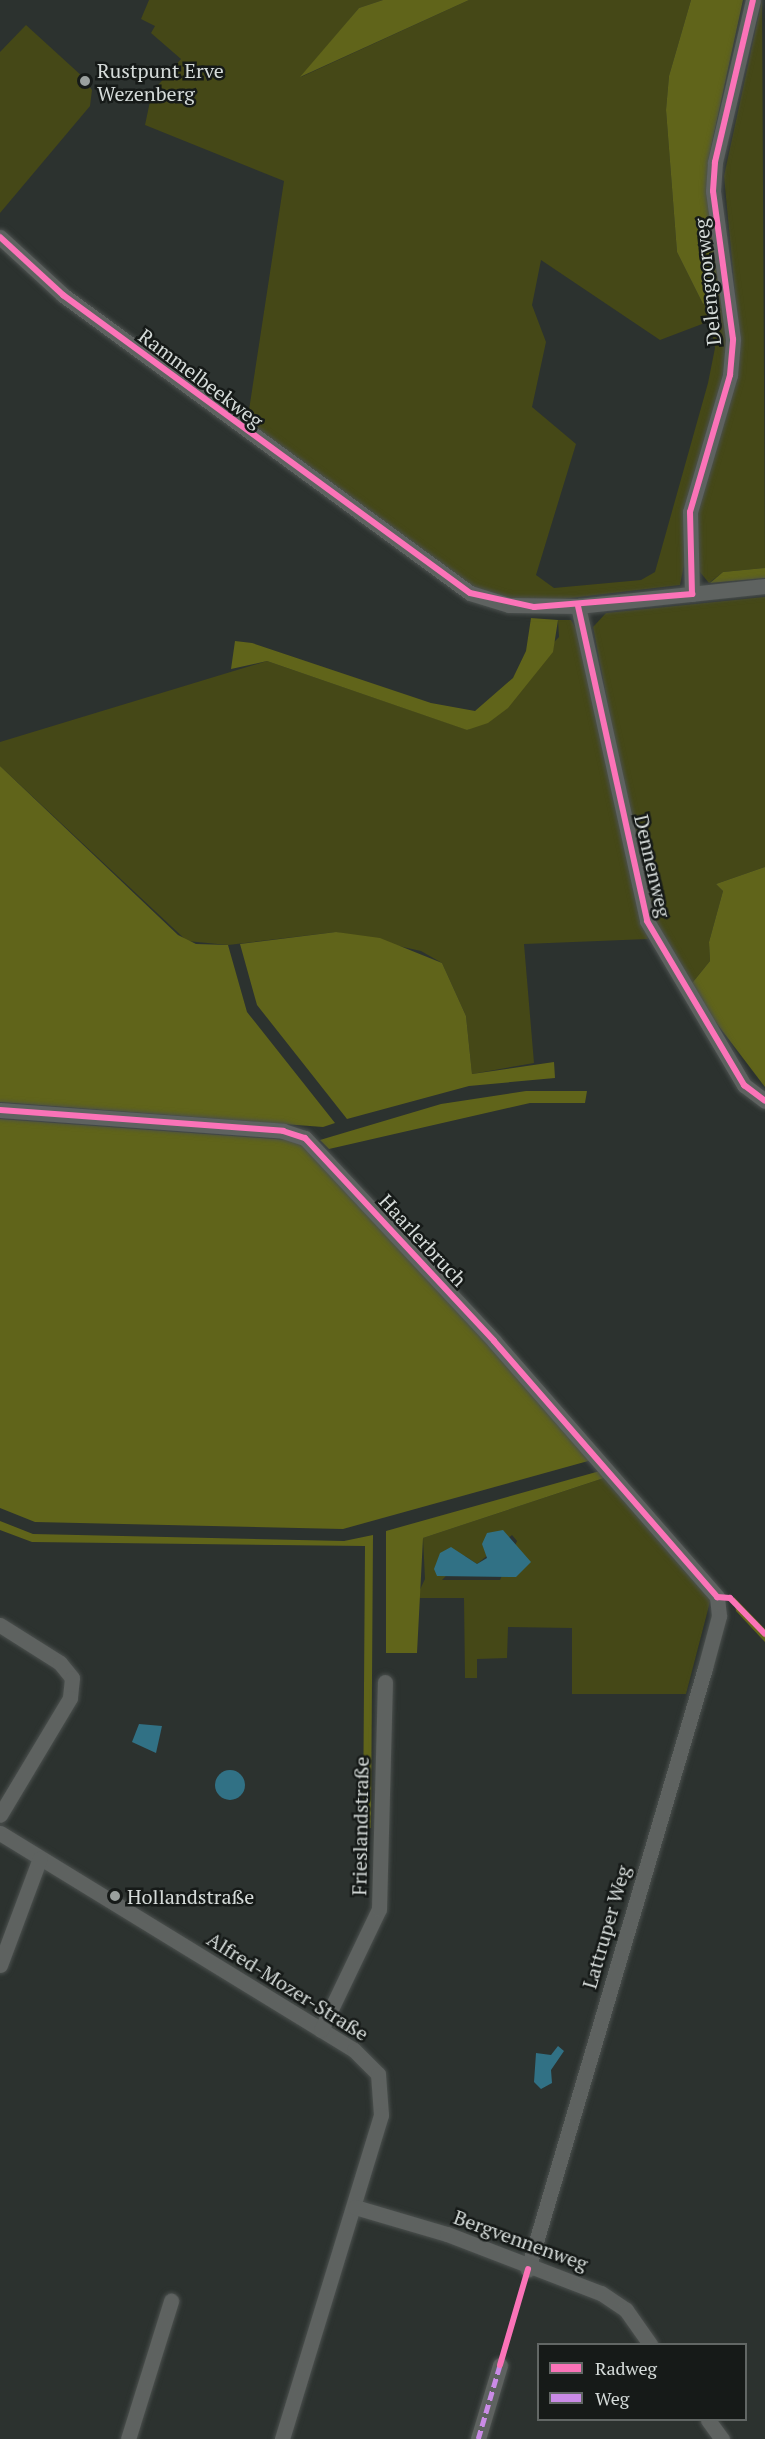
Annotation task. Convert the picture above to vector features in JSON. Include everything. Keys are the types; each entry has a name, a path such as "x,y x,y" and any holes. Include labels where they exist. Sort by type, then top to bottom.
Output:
{"street":[{"name":"Delengoorweg","path":"692,594 690,512 730,375 733,339 713,191 715,162 753,0"},
{"name":"Rammelbeekweg","path":"0,237 63,295 470,593 509,605 578,606 765,586"},
{"name":"Dennenweg","path":"578,606 647,921 744,1085 765,1101"},
{"name":"Haarlerbruch","path":"0,1110 283,1131 305,1138 494,1341 717,1597"},
{"name":"Lattruper Weg","path":"528,2269 705,1668 719,1616 717,1597"},
{"path":"0,1625 60,1663 72,1678 70,1698 0,1815"},
{"name":"Frieslandstraße","path":"321,2030 379,1909 385,1682"},
{"name":"Alfred-Mozer-Straße","path":"0,1833 321,2030 366,2060 383,2087 381,2115 355,2207 282,2439"},
{"path":"0,1965 40,1858"},
{"name":"Bergvennenweg","path":"355,2207 447,2234 528,2269 602,2293 626,2310 649,2343"},
{"path":"128,2439 171,2301"},
{"path":"478,2439 500,2365"},
{"path":"709,2421 722,2439"}],"green space":[{"path":"149,0 383,0 359,8 301,77 469,0 691,0 669,76 666,110 677,252 703,304 724,295 729,320 726,359 680,585 554,600 507,599 472,587 247,423 284,181 145,125 152,92 181,59 151,33 155,26 141,19","holes":["541,260 660,340 710,321 715,348 708,383 655,572 641,580 554,588 536,575 576,444 532,407 546,342 532,305"]},
{"path":"762,0 765,568 723,572 709,583 695,566 695,516 739,334 724,176"},
{"path":"26,25 83,77 92,90 90,106 0,213 0,52"},
{"path":"765,597 765,867 716,884 723,891 709,942 710,961 689,987 648,910 593,627 606,613"},
{"path":"558,620 571,620 578,632 648,939 524,944 534,1063 472,1074 466,1016 442,963 421,951 336,932 228,945 187,941 0,766 0,742 267,661 468,730 559,637"},
{"path":"613,1475 711,1598 686,1694 572,1694 572,1628 508,1627 507,1658 477,1659 477,1678 465,1678 464,1598 416,1598 425,1579 423,1538","holes":["512,1535 517,1541 500,1580 442,1580 465,1556 477,1564"]}],"shaded area":[{"path":"383,0 469,0 300,77 359,8"},
{"path":"691,0 743,0 708,161 724,295 703,304 677,252 666,110 669,76"},
{"path":"765,568 765,578 710,583 723,572"},
{"path":"531,618 558,620 553,652 508,708 488,723 467,730 267,661 231,669 235,641 252,643 431,703 475,711 513,678 526,651"},
{"path":"0,766 178,935 196,944 228,945 247,1012 335,1123 323,1127 0,1102"},
{"path":"765,867 765,1087 689,987 710,961 709,942 723,891 716,884"},
{"path":"336,932 380,938 442,963 466,1016 472,1074 554,1062 555,1078 469,1086 347,1119 257,1005 240,944"},
{"path":"526,1091 587,1091 585,1103 530,1103 329,1149 320,1140 441,1104"},
{"path":"0,1119 302,1141 599,1458 343,1529 35,1522 0,1508"},
{"path":"607,1469 613,1475 423,1538 417,1653 386,1653 386,1531"},
{"path":"0,1521 33,1534 344,1541 373,1535 371,1828 363,1827 365,1546 32,1542 0,1530"},
{"path":"734,1597 765,1629 765,1642 736,1611"}],"water":[{"path":"503,1530 531,1562 516,1577 437,1576 434,1569 440,1553 451,1547 477,1564 487,1558 482,1544 487,1533"},
{"path":"139,1724 162,1726 156,1753 132,1742"},
{"path":"230,1770 240,1775 245,1785 240,1795 230,1800 220,1795 215,1785 220,1775"},
{"path":"558,2046 564,2051 551,2070 552,2083 541,2089 534,2082 536,2053 551,2055"}],"marked path":[{"path":"478,2439 501,2361"}],"cycle path":[{"path":"0,237 63,295 470,593 534,607 692,594 690,512 730,375 733,339 713,191 715,162 753,0"},
{"path":"578,606 647,921 744,1085 765,1101"},
{"path":"0,1110 283,1131 305,1138 494,1341 717,1597 730,1598 765,1634"},
{"path":"500,2365 528,2269"}],"place":[{"name":"Rustpunt Erve Wezenberg","path":"85,81"},
{"name":"Hollandstraße","path":"115,1896"}]}
